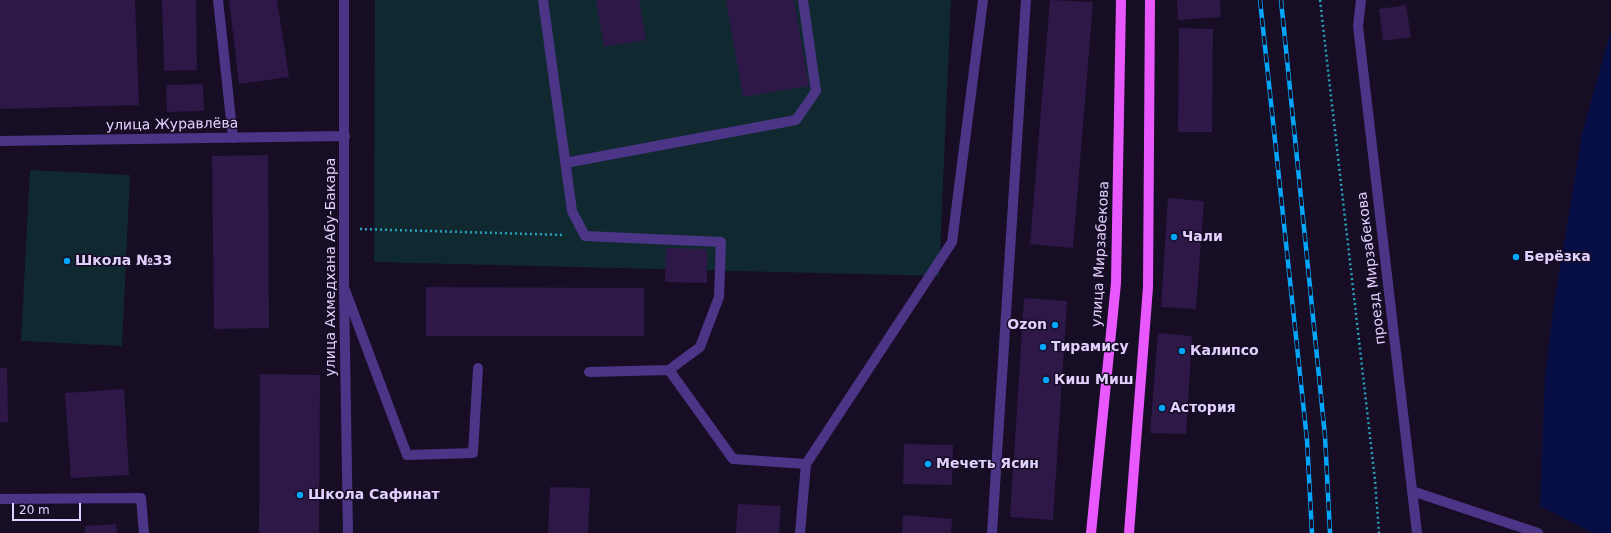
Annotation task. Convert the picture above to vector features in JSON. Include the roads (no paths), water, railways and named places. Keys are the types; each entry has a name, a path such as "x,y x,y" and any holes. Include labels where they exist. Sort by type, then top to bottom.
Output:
{"main road":[{"name":"улица Мирзабекова","path":"1091,533 1116,283 1121,0"},
{"path":"1129,533 1148,287 1150,0"}],"street":[{"path":"218,0 233,138"},
{"name":"улица Ахмедхана Абу-Бакара","path":"344,0 344,289 348,533"},
{"path":"543,0 572,211 586,236 721,242 719,297 700,348 669,370 589,372"},
{"path":"565,163 796,120 816,92 803,0"},
{"path":"800,533 806,464 952,242 983,0"},
{"path":"992,533 1026,0"},
{"name":"проезд Мирзабекова","path":"1361,0 1358,26 1417,533"},
{"name":"улица Журавлёва","path":"0,141 345,136"},
{"path":"344,289 407,454 473,453 478,368"},
{"path":"669,370 733,459 806,464"},
{"path":"1412,491 1538,533"},
{"path":"0,499 141,498 144,533"}],"railway":[{"path":"1260,0 1307,440 1312,533"},
{"path":"1281,0 1325,436 1330,533"}],"place":[{"name":"Чали","path":"1174,237"},
{"name":"Берёзка","path":"1516,257"},
{"name":"Школа №33","path":"67,261"},
{"name":"Ozon","path":"1055,325"},
{"name":"Тирамису","path":"1043,347"},
{"name":"Калипсо","path":"1182,351"},
{"name":"Киш Миш","path":"1046,380"},
{"name":"Астория","path":"1162,408"},
{"name":"Мечеть Ясин","path":"928,464"},
{"name":"Школа Сафинат","path":"300,495"}]}
